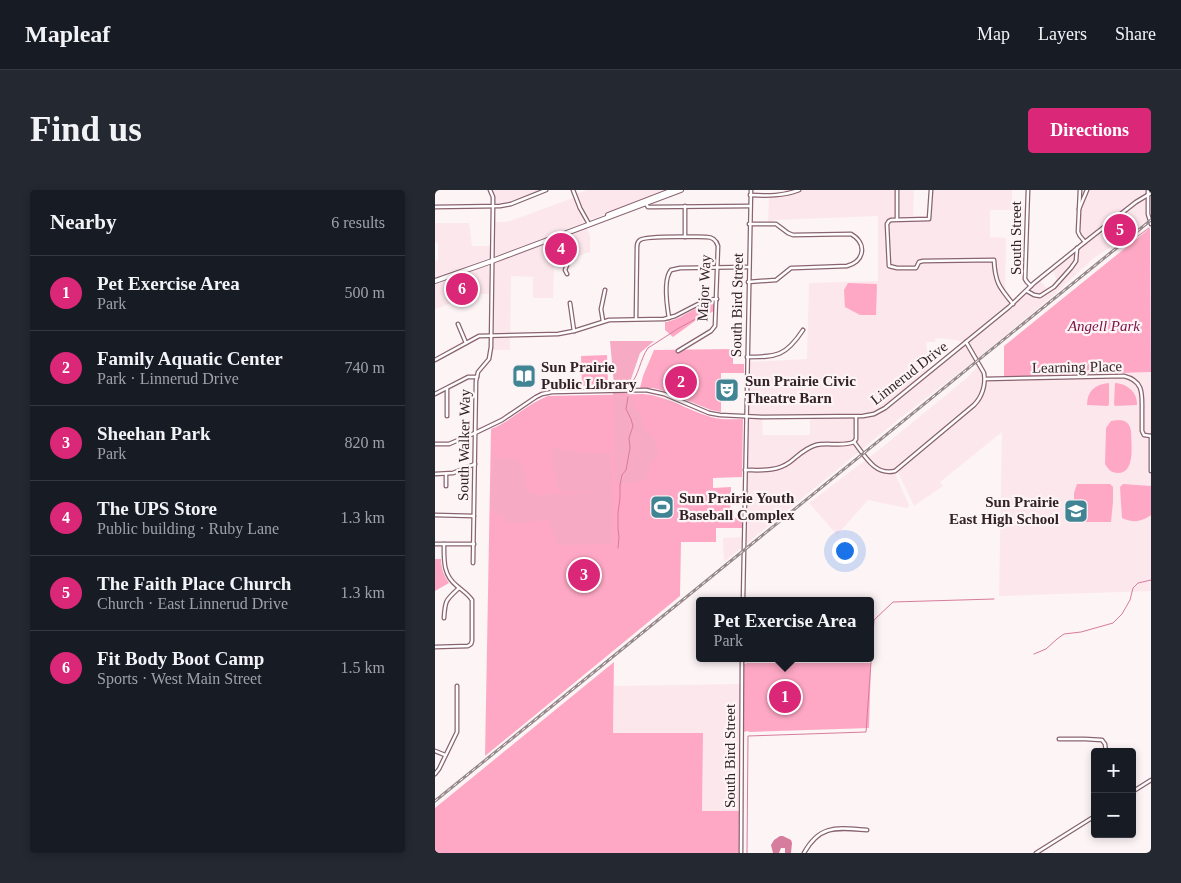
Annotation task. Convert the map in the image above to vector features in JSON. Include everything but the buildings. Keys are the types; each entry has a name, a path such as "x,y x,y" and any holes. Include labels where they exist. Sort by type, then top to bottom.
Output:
{"main road":[{"path":"605,218 607,215 673,190"},
{"path":"435,281 681,190"}],"street":[{"name":"South Walker Way","path":"473,563 477,377 480,369 489,359 491,351 493,197 490,190"},
{"path":"435,206 493,206 511,204 544,190"},
{"path":"573,190 589,224"},
{"name":"South Bird Street","path":"743,597 751,190"},
{"path":"750,195 777,196 799,190"},
{"path":"897,190 897,219"},
{"path":"931,190 929,219 897,219 889,221 887,224 889,266 916,268 919,262 923,261 994,260 996,281 1013,304"},
{"name":"South Street","path":"1028,190 1025,278 1031,286"},
{"path":"1079,190 1078,232 1085,242"},
{"path":"1079,211 1087,190"},
{"path":"1149,190 1148,214 1151,224"},
{"name":"Linnerud Drive","path":"435,444 449,444 475,433 502,420 536,397 552,392 654,391 715,414 728,416 869,416 882,410 1013,304 1031,286 1077,248 1136,202 1150,194"},
{"path":"659,203 660,207"},
{"path":"646,204 649,207 750,206"},
{"path":"635,319 638,241 647,237 685,237 685,206"},
{"path":"748,282 776,280 794,268 847,266 859,259 862,249 858,239 847,233 793,235 776,224 749,224"},
{"name":"Major Way","path":"677,351 714,329 716,322 718,246 713,238 685,237"},
{"path":"1026,291 1040,296 1054,287 1076,261 1077,248"},
{"path":"565,260 567,274"},
{"path":"669,318 667,276 674,268 749,268"},
{"path":"603,321 601,308 605,290"},
{"path":"435,360 479,336 557,334 574,331 609,320 669,318 700,302 717,299"},
{"path":"570,303 574,331"},
{"path":"458,324 465,343"},
{"path":"747,357 775,356 796,341 803,330"},
{"path":"854,442 877,469 885,472 895,471 976,403 983,392 985,379 984,373 966,342"},
{"path":"435,394 468,378 477,377"},
{"name":"Learning Place","path":"985,379 1129,377 1139,384 1143,394 1142,431 1144,435 1151,436"},
{"path":"447,389 447,416"},
{"path":"854,442 856,439 856,416"},
{"path":"1151,436 1151,471"},
{"path":"745,470 779,468 818,444 849,444 854,442"},
{"path":"435,474 453,473 475,464"},
{"path":"445,486 446,474"},
{"path":"435,515 474,516"},
{"path":"435,544 474,544"},
{"path":"435,647 463,647 470,645 472,641 472,600 451,581 446,573 444,544"},
{"path":"444,618 445,602 459,588"},
{"name":"South Bird Street","path":"741,853 742,662"},
{"path":"435,774 446,755 457,729 457,686"},
{"path":"1059,739 1103,741 1106,748"},
{"path":"435,751 446,755"},
{"path":"1136,789 1151,780"},
{"path":"1036,853 1091,819"},
{"path":"804,853 807,846 816,836 829,830 839,828 867,830"}],"shaded area":[{"path":"492,190 540,190 514,200 495,204"},
{"path":"587,190 669,190 593,219 589,218 576,194"},
{"path":"784,190 914,190 913,216 929,216 931,190 1012,190 1012,210 990,210 990,237 1006,238 1005,289 1015,302 1039,279 1049,291 1058,283 1052,268 1085,242 1078,232 1080,190 1151,190 1151,215 1148,217 1149,219 1123,239 1094,258 1046,302 973,362 899,419 724,562 723,538 743,537 747,362 807,359 809,283 878,281 878,216 773,220 773,223 768,223 769,196 784,195","holes":["935,338 966,342 929,371 926,342 936,342","762,417 810,417 810,435 763,435"]},
{"path":"573,198 585,219 583,223 435,277 438,243 435,242 435,223 469,223 472,246 493,246 494,222 507,222"},
{"path":"587,228 590,236 590,252 554,264 553,298 533,298 533,277 511,276 510,350 492,350 494,263"},
{"path":"485,266 489,268 489,294 476,294 435,309 435,284"},
{"path":"610,341 654,341 640,353 629,385 614,385"},
{"name":"Sun Prairie East High School","path":"978,366 982,374 982,385 986,385 986,377 1151,372 1151,591 999,596 1002,432 940,482 943,486 914,506 896,468 893,469 909,505 907,508 868,500 837,535 809,503 880,449 968,377"},
{"path":"632,392 633,406 641,415 643,426 653,436 658,455 651,464 646,479 629,484 615,482 613,393"},
{"path":"552,448 581,452 611,453 612,489 608,491 613,490 612,544 557,545 548,520 509,524 502,516 490,509 493,458 503,459 512,457 521,463 525,470 526,490 539,495 602,492 564,492 558,489 552,464"},
{"path":"741,684 740,811 702,811 613,734 614,686"},
{"path":"780,836 791,840 791,853 785,853 785,848 781,848 779,853 773,853 771,845"}],"green space":[{"name":"Angell Park","path":"1150,228 1151,372 1004,377 1004,346"},
{"path":"848,283 877,285 876,315 860,315 845,307 844,290"},
{"path":"715,302 714,311 695,321 673,337 665,330 665,322 672,321 702,305"},
{"path":"733,349 733,364 744,364 744,373 721,373 721,412 711,410 661,390 640,388 654,350"},
{"path":"607,355 608,384 582,386 581,356"},
{"path":"1109,383 1108,406 1087,405 1088,396 1093,389"},
{"path":"1115,383 1124,385 1131,390 1137,400 1137,405 1115,406"},
{"path":"643,394 671,401 715,418 743,419 742,477 713,478 713,488 731,487 730,518 742,518 742,528 716,528 716,542 681,542 680,596 485,756 491,429 548,396"},
{"path":"1111,421 1125,421 1130,426 1132,450 1128,468 1124,472 1118,473 1110,470 1105,464 1106,428"},
{"path":"1077,484 1110,484 1113,487 1111,522 1074,522 1074,493"},
{"path":"1123,484 1151,486 1151,515 1137,521 1129,521 1122,518 1120,487"},
{"path":"435,559 441,559 443,572 449,583 435,591"},
{"path":"614,662 613,733 703,733 702,811 740,811 739,853 435,853 435,808"},
{"path":"871,663 869,728 744,732 744,664"}],"waterway":[{"path":"1138,236 1149,228"},
{"path":"630,385 648,348 703,315"},
{"path":"618,548 620,485 622,475 626,470 630,448 629,438 633,426 626,409 628,397"},
{"path":"1034,654 1046,649 1064,634 1081,632 1113,623 1122,614 1130,600 1133,588 1138,583 1151,580"},
{"path":"874,620 893,602 994,599"},
{"path":"747,853 748,736 866,732 871,662"}],"railway":[{"path":"435,801 1151,220"}],"place":[{"name":"The Faith Place Church","path":"1120,230"},
{"name":"The UPS Store","path":"561,249"},
{"name":"Fit Body Boot Camp","path":"462,289"},
{"name":"Sun Prairie Public Library","path":"524,376"},
{"name":"Family Aquatic Center","path":"681,382"},
{"name":"Sun Prairie Civic Theatre Barn","path":"727,390"},
{"name":"Sun Prairie Youth Baseball Complex","path":"662,507"},
{"name":"Sun Prairie East High School","path":"1076,511"},
{"name":"Sheehan Park","path":"584,575"},
{"name":"Pet Exercise Area","path":"785,697"}]}
